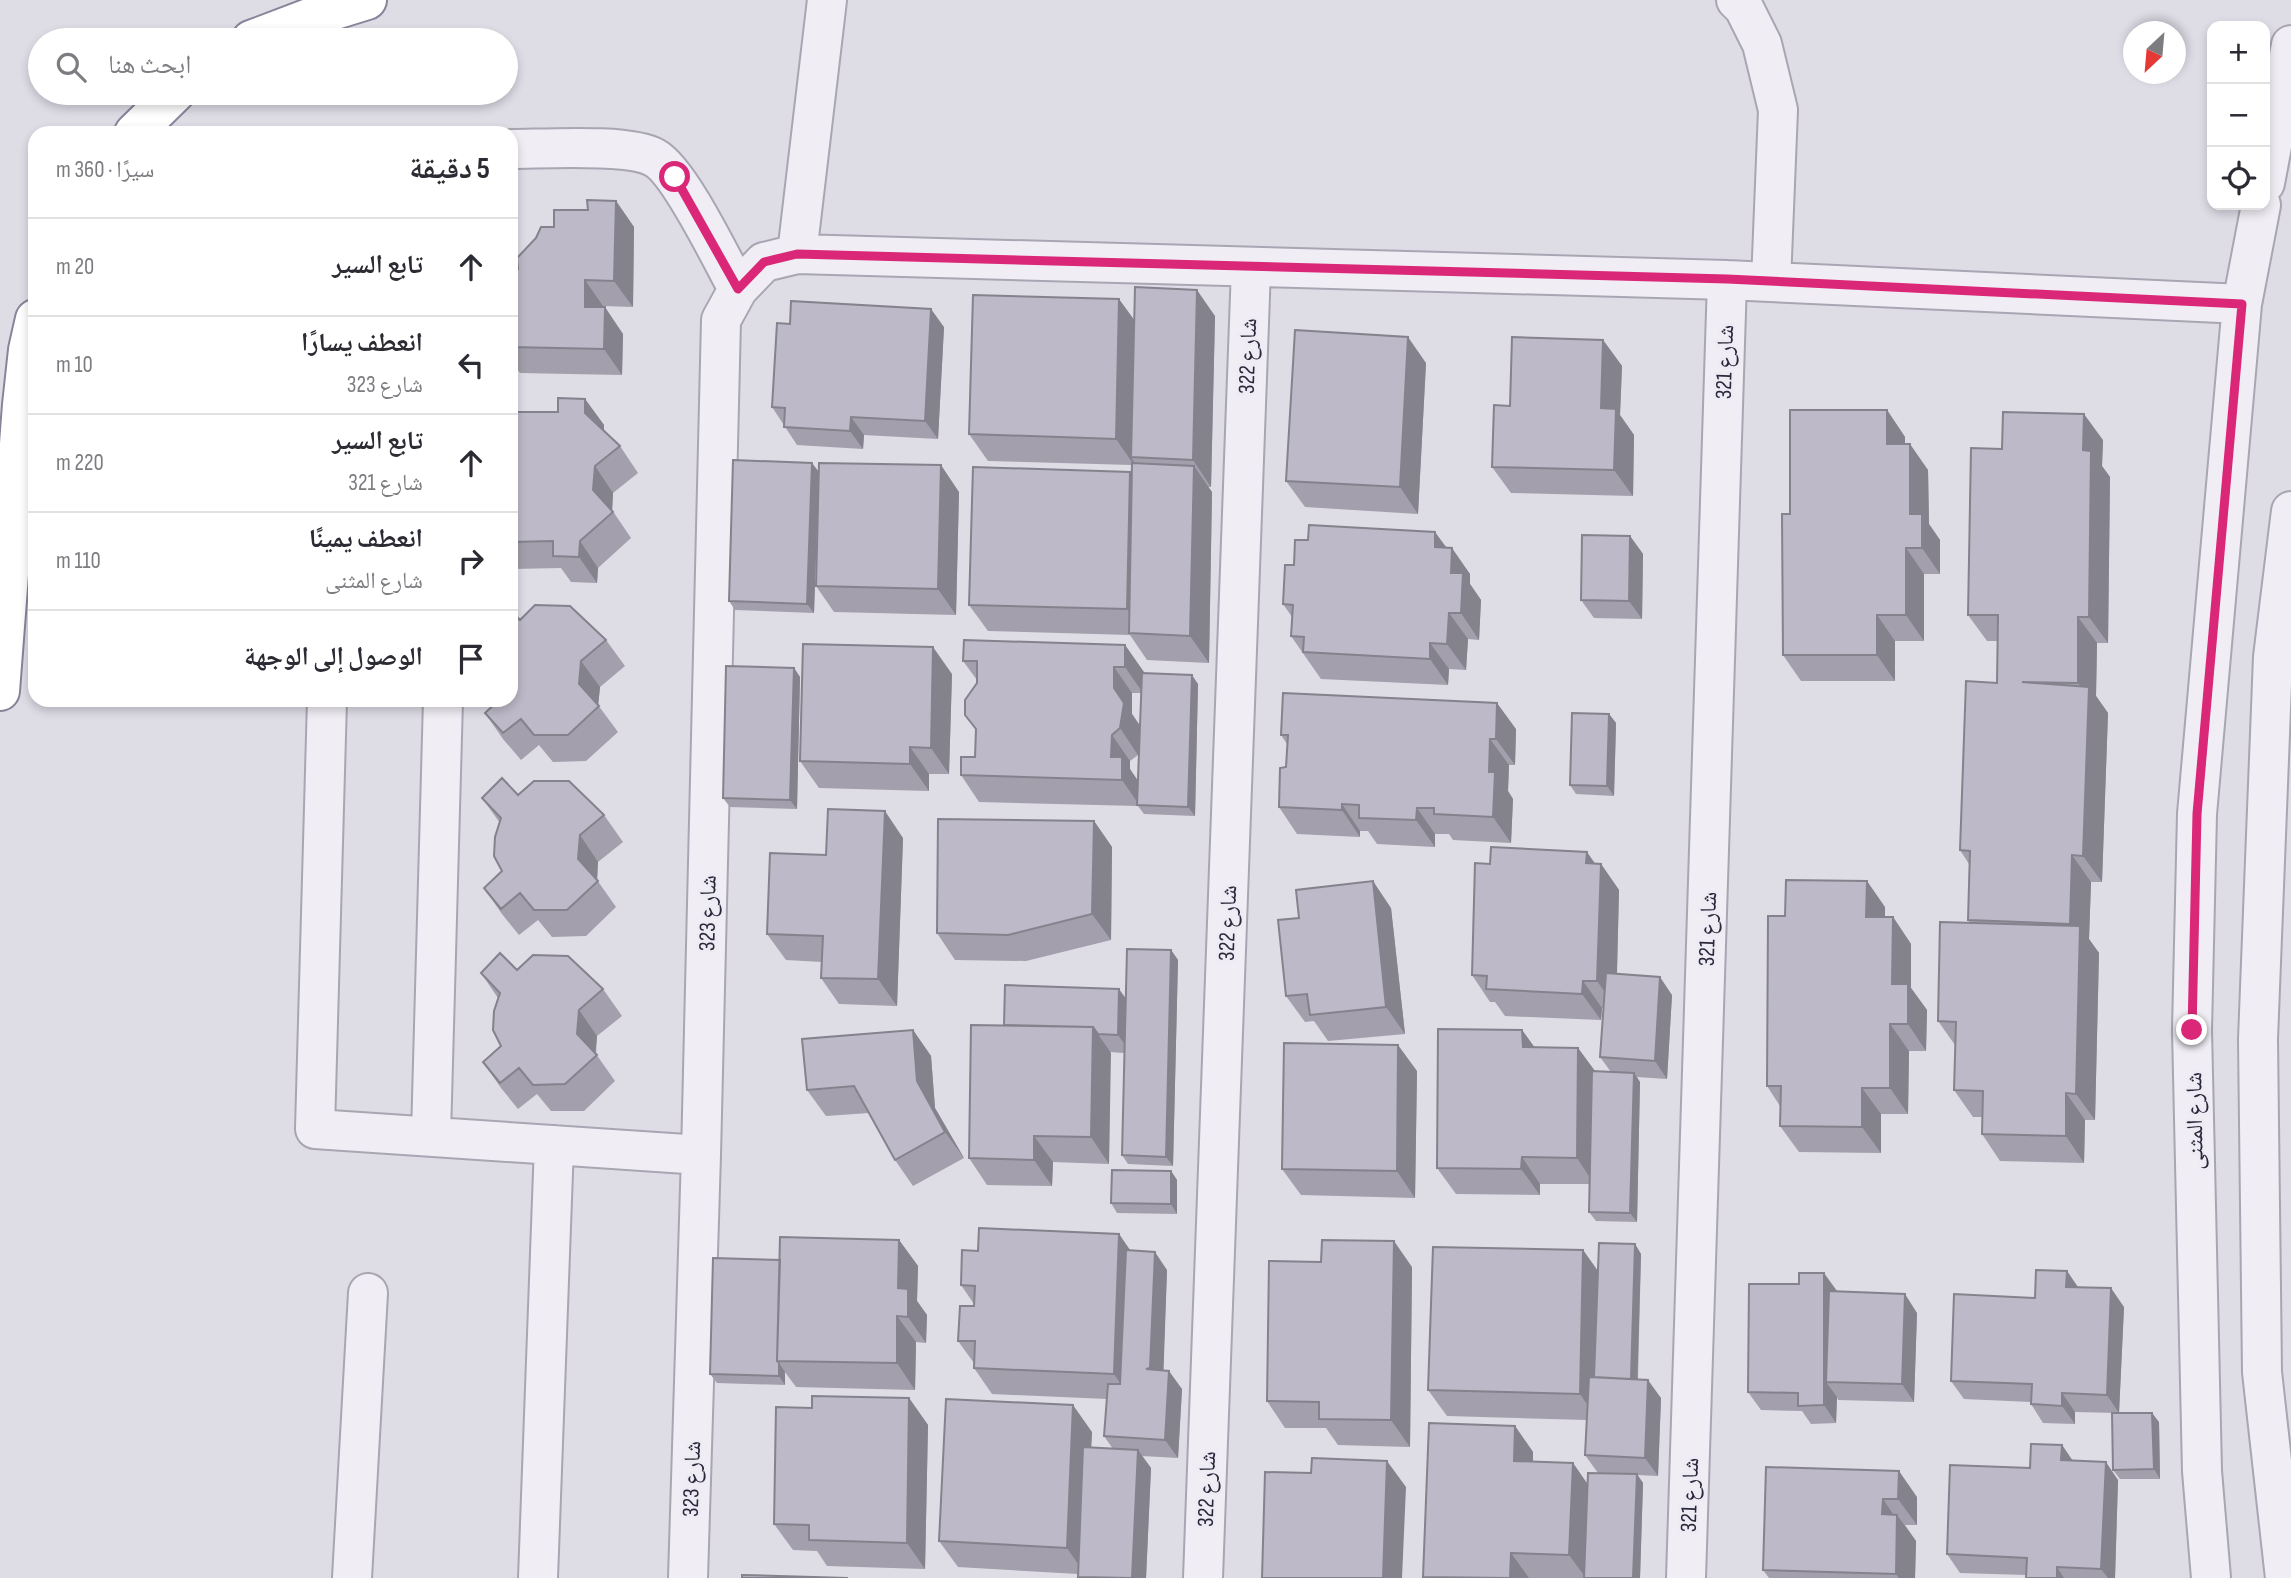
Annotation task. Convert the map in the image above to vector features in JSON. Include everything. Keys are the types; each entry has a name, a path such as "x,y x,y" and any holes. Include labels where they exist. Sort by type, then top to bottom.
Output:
{"highway":[{"path":"283,28 368,0"},
{"path":"141,126 163,105"},
{"path":"0,691 28,349"}],"street":[{"path":"827,0 780,258 1727,279 2242,304"},
{"path":"1736,0 1744,8 1762,44 1778,110 1771,282"},
{"path":"2270,156 2291,45"},
{"path":"518,149 631,150 656,158 675,177 738,289"},
{"name":"شارع المثنى","path":"2211,1578 2202,1471 2192,1030 2197,814 2242,304 2260,210"},
{"name":"شارع 323","path":"688,1578 721,320 738,289 780,258"},
{"name":"شارع 322","path":"1203,1578 1251,268"},
{"name":"شارع 321","path":"1686,1578 1727,279"},
{"path":"2285,1578 2262,1371 2258,1040 2273,657 2291,511"},
{"path":"327,707 315,1129 701,1155"},
{"path":"431,1135 443,707"},
{"path":"538,1578 554,1145"},
{"path":"352,1578 368,1293"}],"building":[{"path":"587,200 616,201 614,281 585,280 585,307 605,307 604,349 518,347 518,257 536,238 541,227 554,227 554,210 588,210"},
{"path":"1135,287 1197,290 1193,460 1131,457"},
{"path":"973,295 1119,299 1116,439 969,434"},
{"path":"791,301 931,309 925,421 851,417 850,431 784,427 785,408 772,407 777,323 790,324"},
{"path":"1295,330 1408,337 1400,487 1286,481"},
{"path":"1512,337 1603,340 1601,408 1616,409 1614,470 1492,467 1494,405 1510,406"},
{"path":"558,398 585,399 585,413 620,446 595,466 593,490 613,512 580,541 579,557 553,556 553,541 518,542 518,412 558,412"},
{"path":"1790,410 1887,410 1887,444 1910,444 1910,514 1922,514 1922,548 1906,548 1906,615 1877,615 1877,655 1783,655 1782,514 1790,514"},
{"path":"2003,412 2084,414 2083,450 2091,451 2089,617 2078,617 2078,683 2022,682 2089,687 2083,856 2072,855 2070,924 1968,920 1970,851 1960,850 1966,681 1997,683 1998,615 1968,615 1971,448 2002,449"},
{"path":"733,460 812,463 807,604 729,601"},
{"path":"819,463 941,465 938,589 816,586"},
{"path":"1132,463 1194,466 1190,636 1129,633"},
{"path":"973,467 1130,472 1127,609 969,605"},
{"path":"1309,525 1435,532 1435,547 1452,548 1451,573 1463,573 1461,613 1449,613 1447,644 1430,643 1430,659 1303,652 1304,637 1291,636 1293,605 1283,604 1285,565 1294,565 1295,540 1308,540"},
{"path":"1582,535 1630,536 1629,601 1581,600"},
{"path":"535,605 570,606 606,640 581,661 579,684 599,706 568,735 534,735 521,719 503,733 485,713 491,707 518,707 518,618 520,620"},
{"path":"964,640 1125,645 1125,667 1114,667 1114,688 1124,703 1120,728 1112,735 1111,757 1122,757 1122,780 961,775 961,757 975,757 976,729 965,715 965,700 977,683 977,661 963,661"},
{"path":"803,644 933,647 931,748 910,747 910,764 800,761"},
{"path":"726,666 794,668 790,800 723,798"},
{"path":"1142,673 1192,675 1188,807 1137,805"},
{"path":"1283,693 1497,703 1496,739 1490,739 1489,772 1495,772 1493,817 1434,814 1434,808 1417,808 1416,820 1359,818 1359,805 1342,804 1342,810 1279,807 1280,768 1286,767 1288,735 1281,735"},
{"path":"1572,713 1609,714 1607,786 1570,785"},
{"path":"502,778 518,795 534,781 569,781 604,815 580,835 578,859 598,881 567,910 534,910 520,893 501,909 484,888 502,871 494,856 495,837 501,818 482,798"},
{"path":"828,809 885,811 878,979 821,978 823,936 767,934 770,853 826,855"},
{"path":"938,819 1094,821 1092,914 1008,935 937,933"},
{"path":"1491,847 1587,852 1586,863 1601,864 1597,981 1583,981 1582,994 1486,989 1487,976 1472,975 1475,863 1490,864"},
{"path":"1786,880 1867,881 1866,917 1893,917 1892,984 1908,984 1908,1024 1890,1024 1890,1088 1862,1088 1862,1127 1780,1126 1781,1086 1767,1086 1768,916 1785,916"},
{"path":"1373,881 1386,1007 1310,1015 1307,994 1286,996 1278,920 1299,918 1296,890"},
{"path":"1940,922 2080,926 2076,1094 2066,1093 2066,1136 1982,1134 1983,1091 1954,1090 1956,1022 1938,1021"},
{"path":"1127,949 1171,950 1166,1157 1122,1155"},
{"path":"500,953 517,970 533,955 568,956 603,989 579,1010 577,1034 597,1055 565,1084 533,1085 519,1068 500,1083 483,1062 501,1046 493,1030 494,1011 500,993 481,973"},
{"path":"1606,973 1660,977 1655,1061 1600,1057"},
{"path":"1005,985 1119,989 1118,1035 1098,1034 1093,1027 1004,1025"},
{"path":"971,1025 1093,1027 1091,1137 1034,1136 1034,1160 969,1158"},
{"path":"1438,1029 1522,1030 1523,1047 1578,1048 1577,1158 1522,1157 1521,1169 1437,1168"},
{"path":"913,1030 917,1081 945,1132 895,1160 854,1086 807,1090 802,1039"},
{"path":"1284,1043 1398,1045 1397,1171 1282,1169"},
{"path":"1592,1071 1634,1073 1630,1213 1589,1212"},
{"path":"1112,1170 1171,1171 1171,1204 1111,1203"},
{"path":"979,1228 1119,1234 1114,1374 974,1368 975,1341 958,1341 960,1306 974,1306 975,1286 961,1285 962,1250 978,1251"},
{"path":"780,1237 899,1240 898,1288 908,1289 908,1317 897,1316 897,1363 777,1361"},
{"path":"1322,1240 1394,1241 1391,1420 1319,1419 1319,1402 1267,1401 1269,1261 1321,1262"},
{"path":"1599,1243 1635,1244 1631,1379 1594,1377"},
{"path":"1433,1247 1583,1250 1580,1394 1428,1390"},
{"path":"1126,1250 1155,1252 1150,1368 1146,1369 1169,1371 1165,1440 1104,1436 1108,1384 1120,1384"},
{"path":"713,1258 780,1260 777,1361 779,1376 710,1374"},
{"path":"2036,1270 2067,1271 2066,1287 2111,1288 2107,1395 2062,1393 2062,1406 2031,1404 2032,1384 1951,1381 1954,1294 2035,1298"},
{"path":"1799,1273 1824,1273 1824,1405 1798,1406 1798,1393 1748,1392 1749,1284 1799,1284"},
{"path":"1829,1291 1905,1294 1902,1384 1826,1382"},
{"path":"1589,1377 1648,1380 1645,1458 1585,1455"},
{"path":"812,1396 909,1398 907,1543 809,1540 809,1525 774,1524 776,1407 812,1408"},
{"path":"946,1399 1073,1405 1067,1548 939,1541"},
{"path":"2112,1413 2152,1413 2154,1469 2113,1470"},
{"path":"1429,1423 1515,1426 1514,1461 1573,1463 1569,1555 1511,1553 1510,1578 1423,1577"},
{"path":"2031,1444 2062,1445 2061,1460 2106,1462 2101,1569 2057,1567 2057,1578 2026,1578 2027,1558 1947,1554 1950,1465 2030,1468"},
{"path":"1083,1447 1138,1450 1132,1578 1078,1577"},
{"path":"1312,1458 1387,1461 1383,1578 1262,1578 1265,1472 1311,1473"},
{"path":"1766,1467 1899,1471 1898,1499 1883,1499 1882,1514 1897,1515 1896,1574 1763,1570"},
{"path":"1588,1473 1637,1474 1633,1578 1584,1578"},
{"path":"742,1575 848,1578 742,1578"}],"route":[{"path":"675,177 738,289 764,262 797,254 1727,279 2242,304 2197,814 2192,1030"}]}
